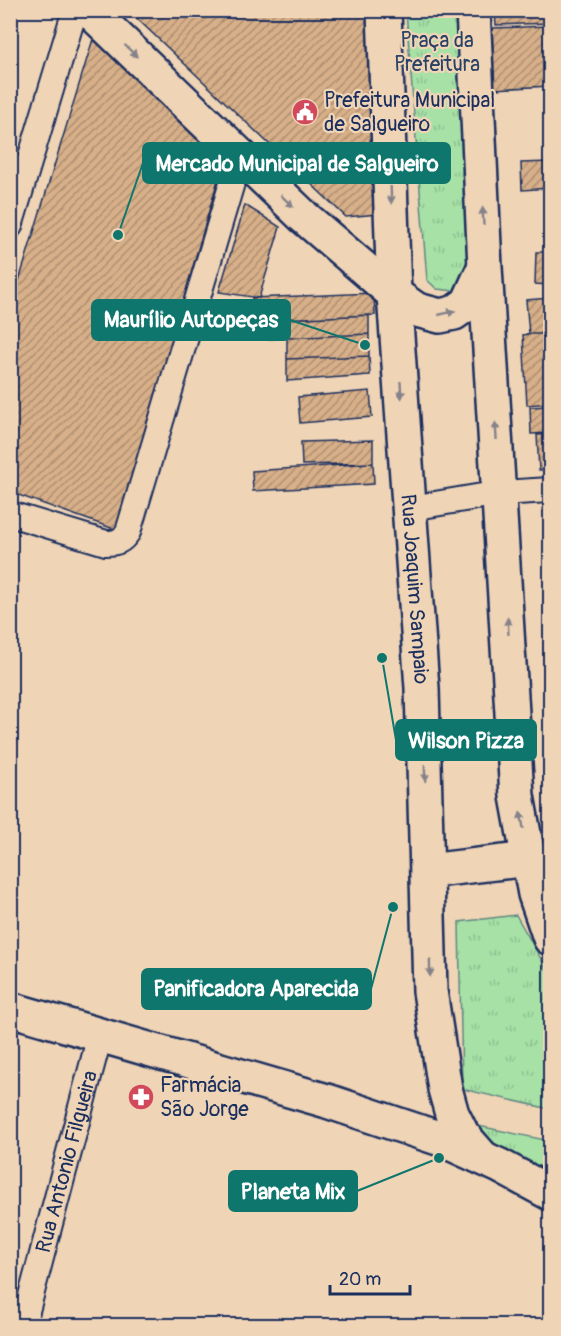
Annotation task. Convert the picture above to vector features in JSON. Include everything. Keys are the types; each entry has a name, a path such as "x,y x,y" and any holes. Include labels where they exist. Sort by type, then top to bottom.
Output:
{"main road":[{"path":"89,10 304,217 394,294 417,310 440,316 453,313 468,303 484,267"},
{"name":"Rua Joaquim Sampaio","path":"384,10 394,294 422,688 430,992 445,1089 452,1113 462,1134 483,1158"},
{"path":"473,10 484,267 518,796 535,894 550,938"},
{"path":"428,872 529,859"},
{"path":"10,1009 327,1101 441,1139 483,1158 546,1193"},
{"path":"327,1101 452,1113"}],"street":[{"path":"10,226 75,10"},
{"path":"10,514 106,543 123,540 128,532 240,156"},
{"path":"411,508 500,493 550,490"},
{"name":"Rua Antonio Filgueira","path":"23,1326 100,1035"}],"green space":[{"name":"Praça da Prefeitura","path":"406,11 464,11 473,275 455,291 437,289 427,280"},
{"path":"516,915 550,975 550,1109 462,1089 459,922"},
{"path":"464,1123 550,1141 550,1184 531,1175"}],"building":[{"name":"Prefeitura Municipal de Salgueiro","path":"128,10 370,10 378,214 346,217"},
{"path":"495,10 550,10 550,23 496,25"},
{"path":"550,26 550,86 494,89 492,28"},
{"path":"93,39 224,159 117,530 10,492 10,310"},
{"path":"550,162 550,188 522,190 521,163"},
{"path":"245,205 280,227 259,298 219,292"},
{"path":"536,252 550,252 550,285 535,284"},
{"path":"374,293 375,315 253,320 252,298"},
{"path":"550,298 550,334 529,334 526,300"},
{"path":"369,315 369,334 265,339 265,320"},
{"path":"369,334 369,356 287,359 287,338"},
{"path":"550,334 550,403 527,405 523,335"},
{"path":"369,356 370,375 287,381 287,359"},
{"path":"370,391 372,417 300,423 298,397"},
{"path":"550,406 550,433 531,434 530,407"},
{"path":"550,434 550,470 539,470 537,435"},
{"path":"373,440 373,463 302,465 301,442"},
{"path":"373,463 374,484 253,491 252,471"},
{"path":"550,694 550,724 544,695"}],"place":[{"name":"Prefeitura Municipal de Salgueiro","path":"305,112"},
{"name":"Mercado Municipal de Salgueiro","path":"118,235"},
{"name":"Maurílio Autopeças","path":"365,345"},
{"name":"Wilson Pizza","path":"382,658"},
{"name":"Panificadora Aparecida","path":"393,907"},
{"name":"Farmácia São Jorge","path":"141,1097"},
{"name":"Planeta Mix","path":"439,1158"}]}
